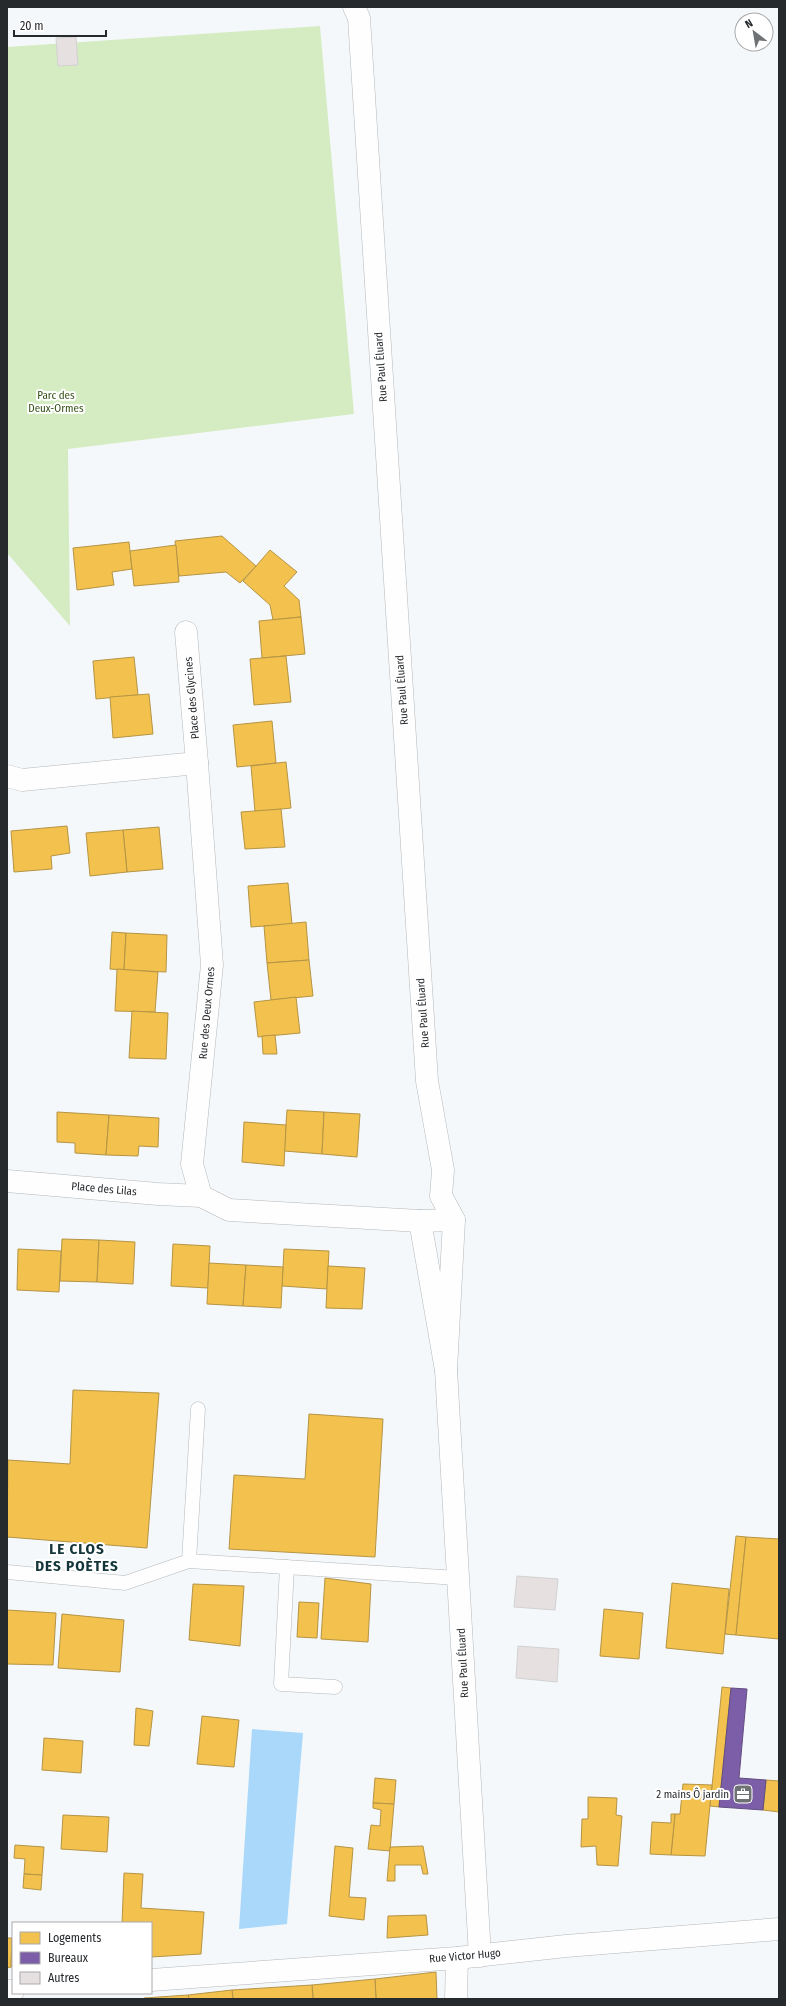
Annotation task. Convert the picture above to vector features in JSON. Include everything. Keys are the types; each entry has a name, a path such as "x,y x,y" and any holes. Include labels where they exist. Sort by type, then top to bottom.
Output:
{"street":[{"name":"Rue Paul Éluard","path":"354,7 359,18 427,1081 443,1170 441,1196 454,1220 446,1370 480,1956"},
{"name":"Place des Glycines","path":"186,632 198,764"},
{"path":"7,776 22,780 198,764"},
{"name":"Rue des Deux Ormes","path":"198,764 212,965 192,1164 201,1196"},
{"name":"Place des Lilas","path":"7,1181 158,1194 201,1196"},
{"path":"201,1196 229,1210 420,1221 454,1220"},
{"name":"Rue Paul Éluard","path":"420,1221 446,1370"},
{"name":"Rue Victor Hugo","path":"152,1980 457,1958 566,1946 779,1929"},
{"path":"456,1999 457,1958"}],"lane":[{"path":"189,1561 198,1409"},
{"path":"7,1572 125,1583 189,1561 458,1578"},
{"path":"287,1567 281,1684 335,1687"}],"green space":[{"name":"Parc des Deux-Ormes","path":"320,26 354,414 68,449 70,626 7,553 7,47"}],"water":[{"path":"252,1729 303,1733 287,1924 239,1929"}],"building: Logements":[{"path":"222,536 256,566 240,583 226,572 179,576 175,541"},
{"path":"129,542 132,569 112,572 114,585 77,590 73,548"},
{"path":"176,545 179,582 134,586 130,551"},
{"path":"270,550 297,572 284,586 299,600 301,617 273,620 270,605 243,581"},
{"path":"301,617 305,654 262,658 259,621"},
{"path":"286,656 291,702 254,705 250,659"},
{"path":"134,657 138,695 96,699 93,661"},
{"path":"149,694 153,734 113,738 110,697"},
{"path":"272,721 276,763 237,767 233,725"},
{"path":"286,762 291,808 255,812 251,766"},
{"path":"281,809 285,847 245,849 241,812"},
{"path":"67,826 70,853 51,856 52,869 14,872 11,831"},
{"path":"159,827 163,869 127,872 123,830"},
{"path":"123,830 127,872 90,876 86,833"},
{"path":"288,883 292,924 251,927 248,886"},
{"path":"306,922 309,960 267,963 264,926"},
{"path":"112,932 126,933 124,970 110,969"},
{"path":"126,933 167,935 166,972 124,970"},
{"path":"309,960 313,996 271,1000 267,963"},
{"path":"117,969 158,972 155,1012 115,1011"},
{"path":"296,997 300,1033 258,1037 254,1002"},
{"path":"132,1011 168,1013 166,1059 129,1058"},
{"path":"275,1035 277,1054 263,1054 262,1036"},
{"path":"287,1110 324,1112 322,1154 284,1151"},
{"path":"57,1112 109,1115 106,1155 75,1153 75,1143 57,1142"},
{"path":"324,1112 360,1114 357,1157 322,1154"},
{"path":"109,1115 159,1118 158,1147 139,1146 138,1156 106,1155"},
{"path":"244,1122 286,1125 284,1166 242,1162"},
{"path":"62,1239 99,1240 97,1282 60,1281"},
{"path":"99,1240 135,1242 133,1284 97,1282"},
{"path":"173,1244 210,1246 208,1288 171,1286"},
{"path":"18,1249 61,1251 59,1292 17,1290"},
{"path":"284,1249 329,1251 327,1289 282,1286"},
{"path":"209,1263 246,1265 243,1306 207,1304"},
{"path":"246,1265 283,1267 281,1308 243,1306"},
{"path":"328,1266 365,1268 362,1309 326,1308"},
{"path":"73,1390 159,1393 147,1548 7,1537 8,1460 70,1464"},
{"path":"309,1414 383,1419 375,1557 229,1549 234,1475 305,1479"},
{"path":"736,1536 746,1537 736,1635 725,1634"},
{"path":"746,1537 779,1539 779,1639 736,1635"},
{"path":"325,1578 371,1584 368,1642 321,1639"},
{"path":"672,1583 729,1589 723,1654 666,1648"},
{"path":"193,1584 244,1586 240,1646 189,1640"},
{"path":"299,1602 319,1603 317,1638 297,1637"},
{"path":"604,1609 643,1613 639,1659 600,1656"},
{"path":"7,1610 56,1613 53,1665 7,1664"},
{"path":"62,1614 124,1620 120,1672 58,1668"},
{"path":"722,1687 731,1688 719,1807 710,1806"},
{"path":"136,1708 153,1711 149,1746 134,1745"},
{"path":"202,1716 239,1720 234,1767 197,1764"},
{"path":"44,1738 83,1741 81,1773 42,1770"},
{"path":"375,1778 396,1780 394,1804 373,1803"},
{"path":"766,1780 779,1781 779,1812 763,1810"},
{"path":"683,1784 712,1785 705,1856 671,1855 675,1814 680,1814"},
{"path":"588,1797 617,1798 616,1815 622,1816 618,1866 597,1865 596,1846 581,1847 582,1819 588,1819"},
{"path":"373,1803 394,1804 390,1851 368,1849 371,1825 380,1826 381,1810 373,1808"},
{"path":"671,1814 675,1814 671,1855 650,1854 652,1822 671,1823"},
{"path":"63,1815 109,1817 107,1852 61,1849"},
{"path":"15,1845 44,1847 42,1875 24,1874 25,1859 14,1858"},
{"path":"335,1846 353,1848 349,1897 366,1898 364,1920 329,1916"},
{"path":"423,1846 428,1874 423,1874 421,1865 395,1865 395,1881 387,1881 390,1847"},
{"path":"124,1873 143,1874 141,1908 204,1912 201,1954 152,1957 152,1922 122,1922"},
{"path":"24,1874 42,1875 41,1890 23,1888"},
{"path":"426,1915 428,1935 387,1938 388,1916"},
{"path":"7,1938 12,1938 11,1967 7,1968"},
{"path":"12,1938 12,1967 11,1967"},
{"path":"436,1972 437,1999 376,1999 375,1979"},
{"path":"375,1979 376,1999 313,1999 312,1985"},
{"path":"312,1985 313,1999 233,1999 232,1990"},
{"path":"232,1990 233,1999 189,1999 188,1995"},
{"path":"188,1995 189,1999 144,1999 144,1998"}],"building: Bureaux":[{"path":"731,1688 747,1689 739,1778 766,1780 763,1810 719,1807"}],"building: Autres":[{"path":"76,37 78,65 58,66 56,38"},
{"path":"517,1576 558,1579 555,1610 514,1607"},
{"path":"518,1646 559,1649 557,1682 516,1678"}],"place":[{"name":"2 mains Ô jardin","path":"743,1794"}],"district":[{"name":"LE CLOS DES POÈTES","path":"77,1558"}]}
